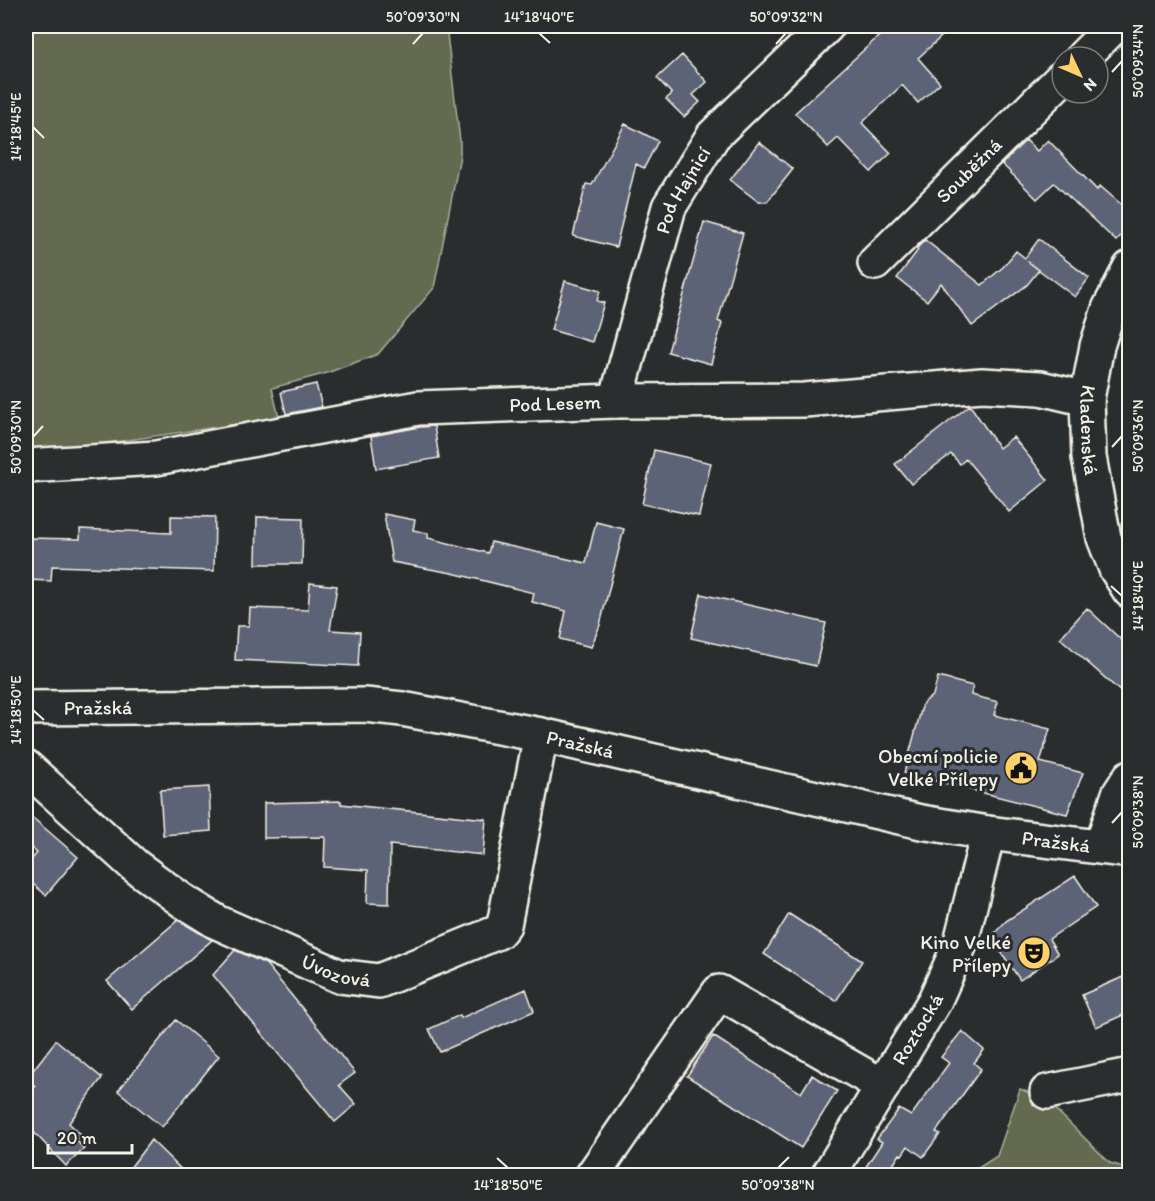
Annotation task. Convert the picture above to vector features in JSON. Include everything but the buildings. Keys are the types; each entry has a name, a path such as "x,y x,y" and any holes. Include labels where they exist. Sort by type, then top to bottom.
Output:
{"street":[{"name":"Pod Hajnicí","path":"616,401 669,207 712,136 827,26"},
{"path":"1095,45 1114,26"},
{"name":"Souběžná","path":"875,263 1050,90"},
{"name":"Kladenská","path":"1130,268 1109,309 1097,346 1088,399 1089,457 1104,538 1116,569 1130,591"},
{"name":"Pod Lesem","path":"26,466 156,458 418,408 616,401 804,400 982,385 1040,388 1088,399"},
{"name":"Pražská","path":"26,708 365,705 541,735 793,791 886,815 988,833 1115,849"},
{"name":"Úvozová","path":"26,767 135,866 183,901 217,922 339,976 379,981 498,932 504,925 541,735"},
{"path":"1115,849 1119,794 1130,777"},
{"name":"Roztocká","path":"828,1176 935,1000 961,942 988,833"},
{"path":"592,1176 719,992 883,1086"},
{"path":"1047,1092 1130,1075"}],"green space":[{"path":"26,26 446,26 460,156 434,288 378,354 327,373 272,388 279,418 26,455"},
{"path":"1020,1089 1047,1101 1110,1163 1130,1169 1129,1176 966,1176 997,1156"}],"place":[{"name":"Obecní policie Velké Přílepy","path":"1021,768"},
{"name":"Kino Velké Přílepy","path":"1034,953"}]}
